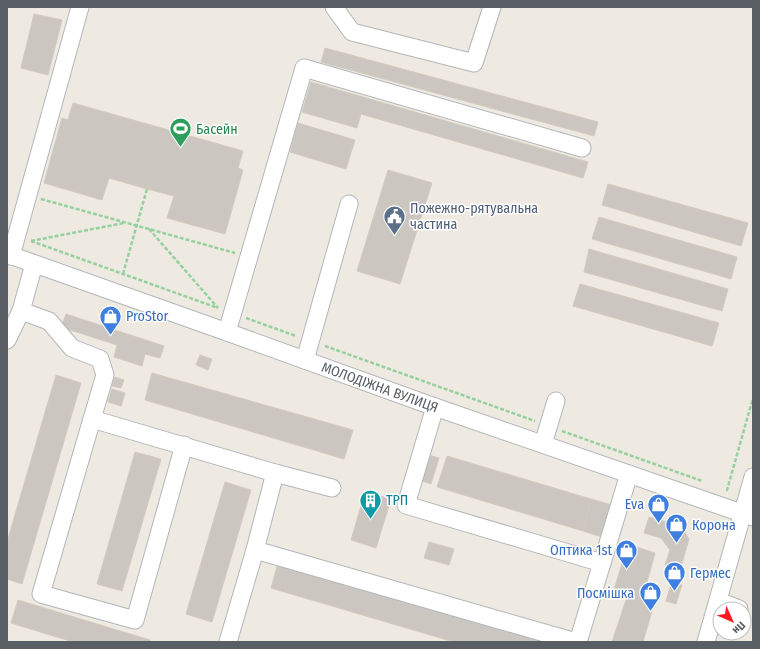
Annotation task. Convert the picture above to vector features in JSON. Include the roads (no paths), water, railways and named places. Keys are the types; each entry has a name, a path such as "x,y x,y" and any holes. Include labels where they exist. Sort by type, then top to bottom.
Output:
{"street":[{"path":"9,255 28,195 80,7"},
{"path":"334,7 352,32 474,63 492,7"},
{"path":"227,332 304,68 582,148"},
{"path":"305,360 349,204"},
{"name":"МОЛОДІЖНА ВУЛИЦЯ","path":"9,255 435,407 748,516"},
{"path":"7,340 21,311 34,264"},
{"path":"21,311 48,321 72,348 100,359 105,375 41,594 136,620 184,445"},
{"path":"543,444 556,401"},
{"path":"435,407 406,505 602,563"},
{"path":"92,419 332,488"},
{"path":"228,642 255,550 275,472"},
{"path":"255,550 577,642 629,474"},
{"path":"718,601 748,516 753,477"},
{"path":"706,642 712,622"}],"place":[{"name":"Басейн","path":"180,148"},
{"name":"Пожежно-рятувальна частина","path":"394,236"},
{"name":"ProStor","path":"111,336"},
{"name":"ТРП","path":"371,520"},
{"name":"Eva","path":"659,524"},
{"name":"Корона","path":"677,544"},
{"name":"Оптика 1st","path":"627,570"},
{"name":"Гермес","path":"674,592"},
{"name":"Посмішка","path":"650,612"}]}
